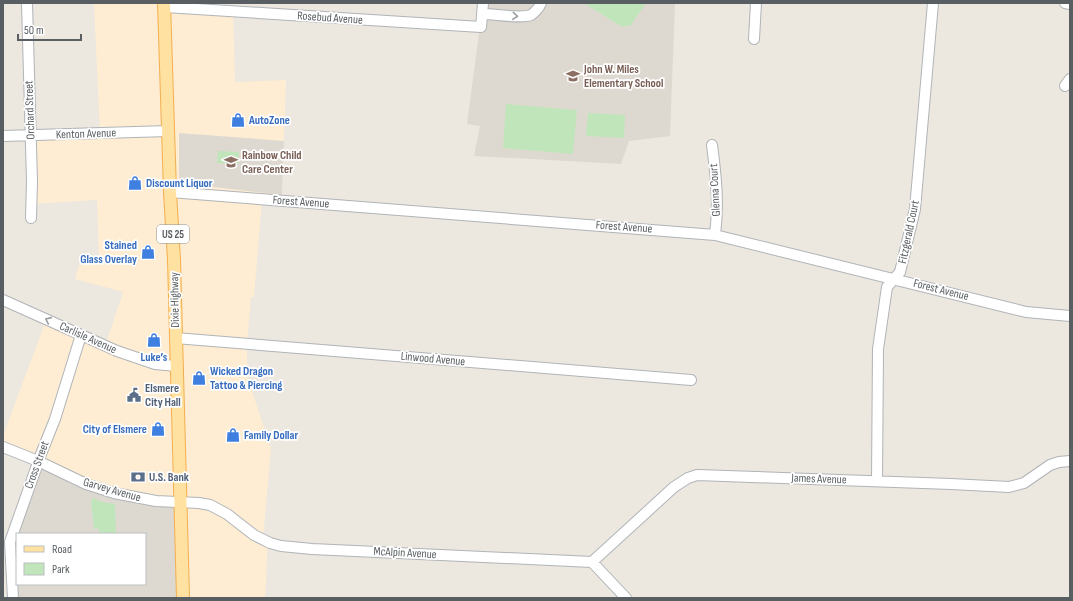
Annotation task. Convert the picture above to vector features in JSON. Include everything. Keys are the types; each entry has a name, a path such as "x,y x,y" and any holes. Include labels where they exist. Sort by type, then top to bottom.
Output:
{"main road":[{"name":"Dixie Highway","path":"165,5 170,192 174,260 183,598"}],"street":[{"name":"Orchard Street","path":"27,3 32,181 31,218"},
{"path":"484,3 482,14 523,16 530,15 541,3"},
{"path":"754,39 756,3"},
{"name":"Fitzgerald Court","path":"877,481 878,349 887,287 900,272 917,194 933,3"},
{"path":"1065,3 1070,4"},
{"name":"Rosebud Avenue","path":"165,5 481,28 482,14"},
{"name":"Kenton Avenue","path":"3,136 168,131"},
{"name":"Glenna Court","path":"712,145 717,183 717,216 715,234"},
{"name":"Forest Avenue","path":"170,192 715,234 1026,312 1070,316"},
{"name":"Carlisle Avenue","path":"3,300 117,351 155,364 176,366"},
{"name":"Cross Street","path":"13,598 10,542 38,461 55,419 81,336"},
{"name":"Linwood Avenue","path":"175,338 692,380"},
{"name":"Garvey Avenue","path":"3,447 38,461 86,484 114,493 156,502 180,503"},
{"name":"James Avenue","path":"592,562 674,487 688,478 697,475 1009,487 1024,483 1050,465 1070,461"},
{"name":"McAlpin Avenue","path":"180,503 199,503 217,508 254,535 270,543 281,546 312,549 592,562"},
{"path":"592,562 626,598"}],"shaded area":[{"path":"94,3 164,3 233,11 235,82 286,80 282,201 262,200 254,297 251,297 247,344 247,376 271,449 263,539 268,542 265,598 183,598 180,503 114,493 3,447 3,436 46,320 105,346 123,292 75,279 82,256 99,260 97,200 31,204 31,135 100,133"},
{"name":"John W. Miles Elementary School","path":"483,3 675,3 670,136 629,141 621,164 474,156 480,126 467,124"},
{"name":"Rainbow Child Care Center","path":"179,133 284,141 282,195 179,183"},
{"path":"38,461 86,484 180,503 183,598 13,598 10,548"}],"green space":[{"path":"584,3 646,3 631,25 622,27"},
{"path":"506,104 577,110 573,154 503,148"},
{"path":"588,113 625,115 624,138 586,136"},
{"path":"218,151 239,152 238,164 217,163"},
{"path":"93,498 102,502 115,504 116,533 99,533 99,528 94,529 91,502"}],"place":[{"name":"John W. Miles Elementary School","path":"573,76"},
{"name":"AutoZone","path":"238,120"},
{"name":"Rainbow Child Care Center","path":"231,162"},
{"name":"Discount Liquor","path":"135,183"},
{"name":"Stained Glass Overlay","path":"148,252"},
{"name":"Luke’s","path":"154,340"},
{"name":"Wicked Dragon Tattoo & Piercing","path":"199,378"},
{"name":"Elsmere City Hall","path":"134,395"},
{"name":"City of Elsmere","path":"158,429"},
{"name":"Family Dollar","path":"233,435"},
{"name":"U.S. Bank","path":"138,477"}]}
